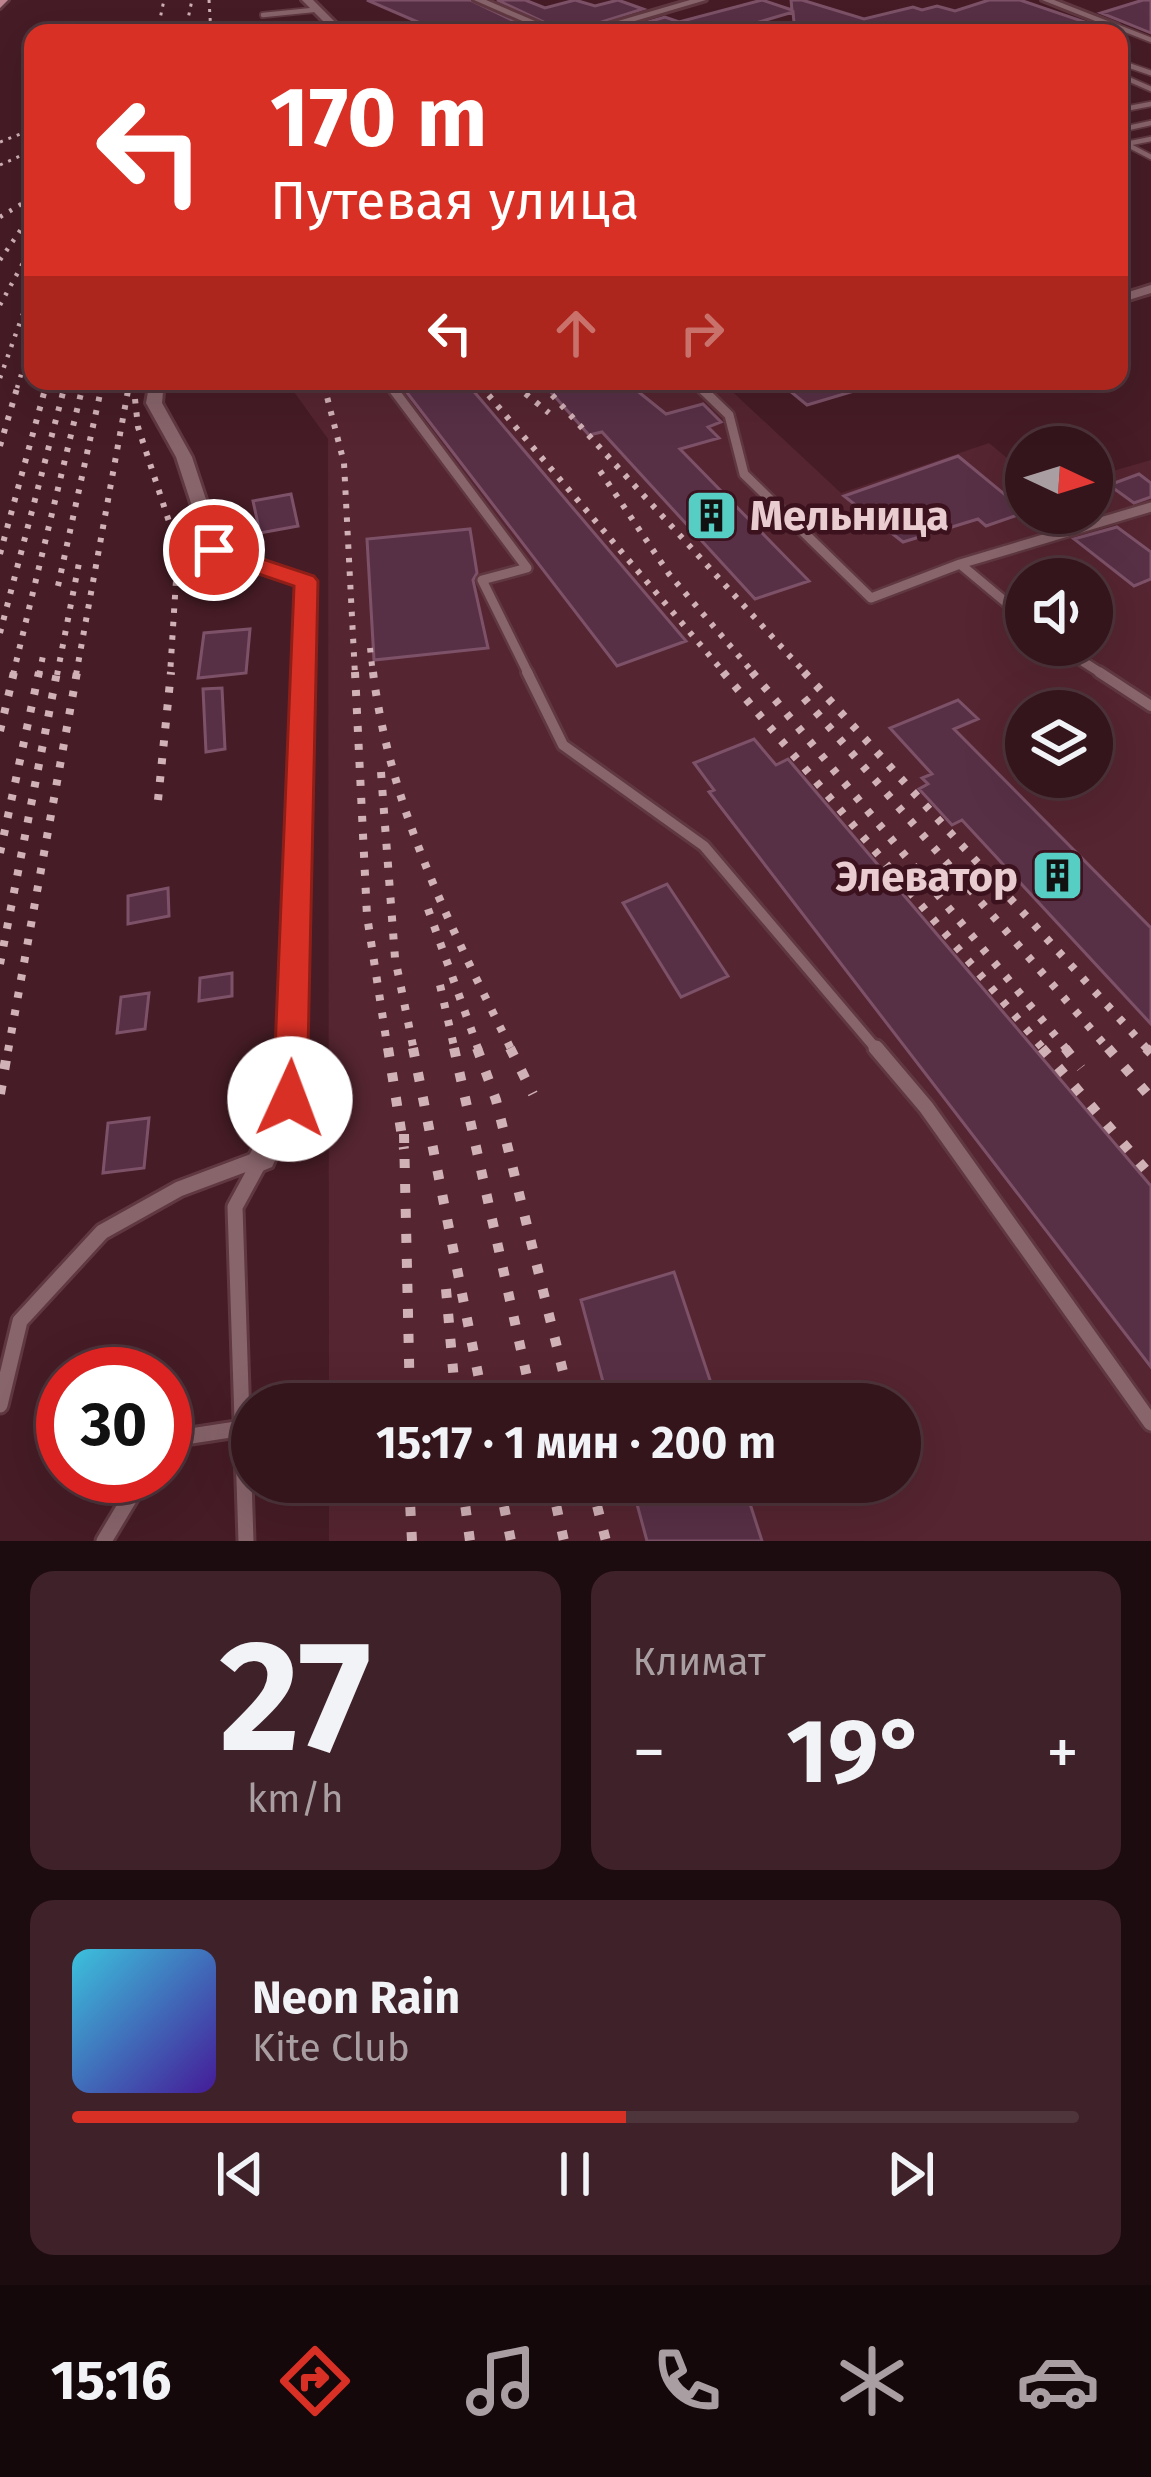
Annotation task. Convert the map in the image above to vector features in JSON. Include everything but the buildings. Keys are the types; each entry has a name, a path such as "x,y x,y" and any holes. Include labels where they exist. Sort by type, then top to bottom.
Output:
{"street":[{"path":"478,0 536,24"},
{"path":"614,24 701,0"},
{"path":"1046,0 1110,24"},
{"path":"1077,9 1090,4"},
{"path":"156,390 154,403 184,457 214,550 306,581 290,1099 262,1158"}],"lane":[{"path":"263,15 310,5"},
{"path":"394,390 527,568 482,580 562,746 704,846 926,1107 1151,1423"},
{"path":"703,390 729,415 744,475 871,598 960,564 1151,507"},
{"path":"960,564 1005,602"},
{"path":"1089,666 1151,706"},
{"path":"0,1405 20,1322 102,1232 178,1189 262,1158"},
{"path":"241,1383 235,1208 262,1158"},
{"path":"192,1436 231,1430"},
{"path":"104,1541 127,1503"},
{"path":"245,1503 246,1541"}],"shaded area":[{"path":"293,390 731,390 841,493 989,443 1005,456 1005,534 1113,534 1113,471 1151,460 1151,1541 329,1541 329,1503 921,1503 921,1383 329,1383 328,439"}],"railway":[{"path":"159,24 164,0"},
{"path":"187,24 192,0"},
{"path":"209,0 210,24"},
{"path":"0,142 24,133"},
{"path":"0,165 24,154"},
{"path":"0,217 24,202"},
{"path":"0,260 24,225"},
{"path":"0,305 24,261"},
{"path":"0,378 24,311"},
{"path":"17,388 24,365"},
{"path":"0,446 18,385"},
{"path":"0,633 64,390"},
{"path":"13,675 82,390"},
{"path":"58,586 101,390"},
{"path":"76,675 128,390"},
{"path":"325,390 344,463 355,675"},
{"path":"484,390 726,675"},
{"path":"521,390 549,413"},
{"path":"548,390 807,675"},
{"path":"0,554 44,393"},
{"path":"135,399 138,427 178,549 170,675"},
{"path":"600,471 669,574 755,675"},
{"path":"57,675 79,563"},
{"path":"370,648 373,675"},
{"path":"39,675 44,651"},
{"path":"0,731 14,672"},
{"path":"0,853 39,672"},
{"path":"0,964 57,672"},
{"path":"8,1051 77,672"},
{"path":"158,800 171,672"},
{"path":"355,672 367,916 388,1051"},
{"path":"373,672 393,772 426,867 512,1051"},
{"path":"723,672 1045,1051"},
{"path":"752,672 1068,1051"},
{"path":"804,672 1149,1051"},
{"path":"804,698 1110,1051"},
{"path":"381,772 395,958 414,1051"},
{"path":"428,909 479,1051"},
{"path":"440,985 455,1051"},
{"path":"0,1094 8,1048"},
{"path":"388,1048 404,1149"},
{"path":"413,1048 480,1383"},
{"path":"454,1048 528,1383"},
{"path":"477,1048 496,1100 566,1383"},
{"path":"510,1048 533,1094"},
{"path":"1042,1048 1151,1176"},
{"path":"1065,1048 1081,1068"},
{"path":"1108,1048 1151,1098"},
{"path":"1146,1048 1149,1051"},
{"path":"404,1134 410,1383"},
{"path":"446,1289 454,1383"},
{"path":"410,1503 412,1541"},
{"path":"465,1503 470,1541"},
{"path":"503,1503 511,1541"},
{"path":"556,1503 564,1541"},
{"path":"596,1503 606,1541"}],"place":[{"name":"Мельница","path":"711,515"},
{"name":"Элеватор","path":"1057,876"}],"route":[{"path":"214,550 306,581 290,1099"}]}
